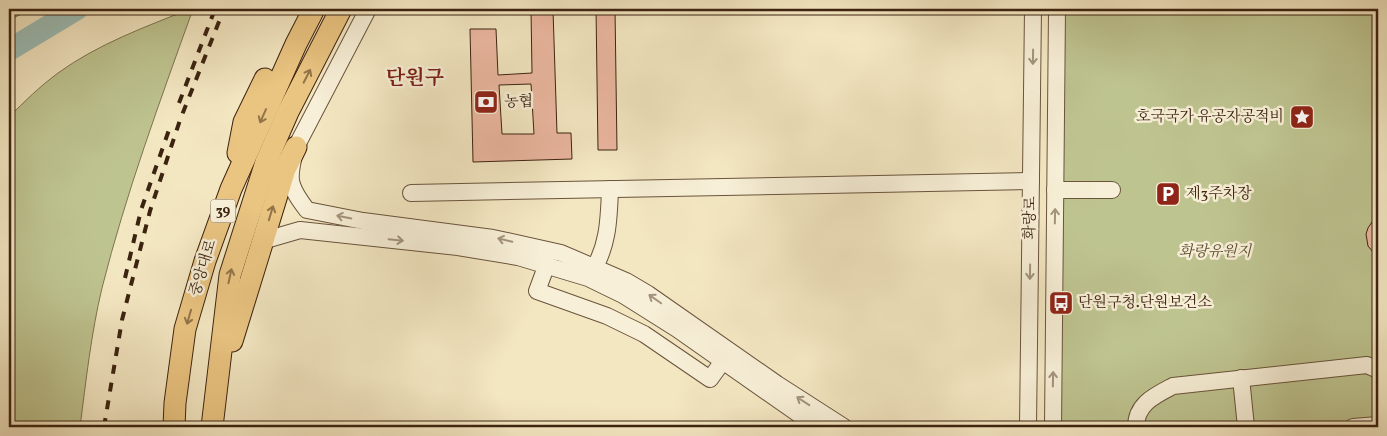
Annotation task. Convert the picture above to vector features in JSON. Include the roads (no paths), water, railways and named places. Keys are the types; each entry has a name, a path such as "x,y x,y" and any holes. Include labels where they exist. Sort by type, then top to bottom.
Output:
{"main road":[{"path":"231,189 244,122 299,9"},
{"name":"중앙대로","path":"174,427 175,403 185,329 205,261 231,189 296,44 314,9"},
{"name":"중앙대로","path":"212,427 230,275 266,162 288,112 342,9"},
{"path":"215,394 285,169 296,147"}],"street":[{"path":"368,9 296,147 290,171 294,192 307,210 363,221 493,238 561,253 677,329 818,427"},
{"name":"화랑로","path":"1028,427 1033,9"},
{"name":"화랑로","path":"1053,427 1057,9"},
{"path":"412,193 1031,181"},
{"path":"592,272 604,249 609,220 610,189"},
{"path":"1055,190 1112,190"},
{"path":"262,242 300,230 458,247 518,256 626,281 648,294 776,384 844,427"},
{"path":"547,264 538,291 607,316 644,334 710,379 723,361"},
{"path":"1136,427 1136,416 1149,399 1172,386 1367,365 1378,370"},
{"path":"1241,378 1246,427"},
{"path":"1353,427 1378,425"}],"waterway":[{"path":"9,50 77,9"}],"railway":[{"path":"179,103 215,9"},
{"path":"104,427 122,320 150,211 180,120 224,9"},
{"path":"125,278 141,210 170,127"}],"place":[{"name":"농협","path":"486,102"},
{"name":"호국국가 유공자공적비","path":"1302,117"},
{"name":"제3주차장","path":"1168,194"},
{"name":"단원구청.단원보건소","path":"1061,303"}],"district":[{"name":"단원구","path":"415,79"}],"park label":[{"name":"화랑유원지","path":"1215,252"}]}
